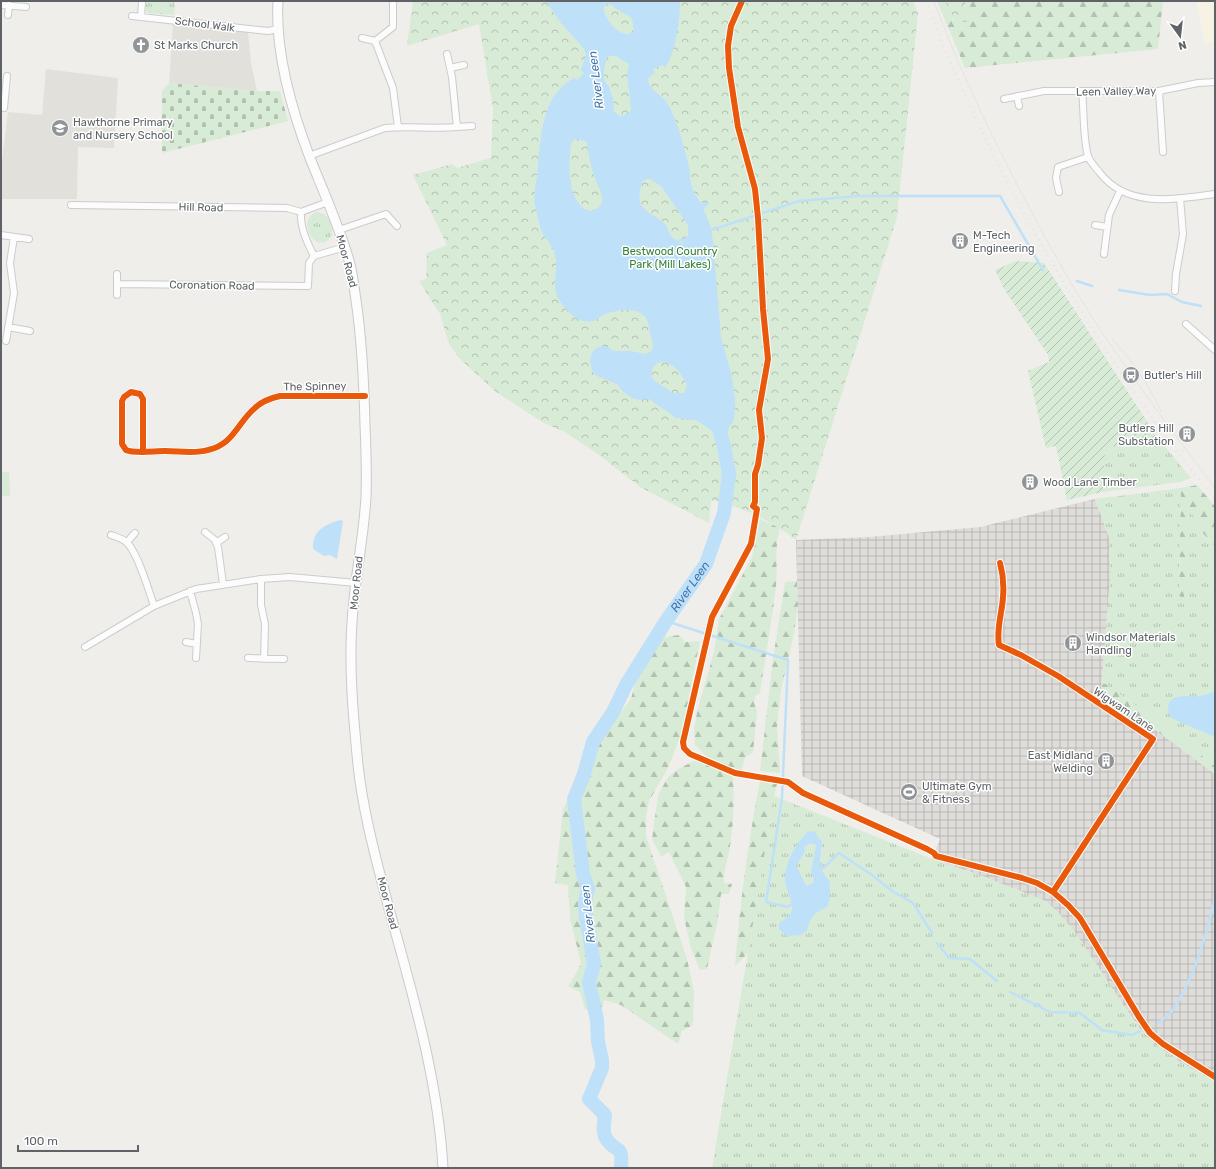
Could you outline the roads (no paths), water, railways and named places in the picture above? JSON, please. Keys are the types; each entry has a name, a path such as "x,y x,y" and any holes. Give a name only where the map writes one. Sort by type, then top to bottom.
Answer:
{"main road":[{"name":"Moor Road","path":"278,1 277,30 285,76 309,156 339,230 351,268 358,318 365,396 366,500 356,583 351,643 358,768 374,850 424,1038 438,1114 443,1168"}],"street":[{"path":"141,17 142,1"},
{"path":"375,41 393,27 393,1"},
{"path":"1,5 26,7"},
{"path":"8,15 9,6"},
{"name":"School Walk","path":"132,16 268,31 277,30"},
{"path":"362,38 375,41"},
{"path":"375,41 393,88 398,127"},
{"path":"447,54 457,127"},
{"path":"450,68 464,65"},
{"path":"4,108 3,92 7,76"},
{"name":"Leen Valley Way","path":"1004,98 1044,91 1159,91 1198,83 1215,82"},
{"path":"1082,91 1088,157 1104,179 1120,191 1145,198 1168,200 1215,194"},
{"path":"1159,91 1163,152"},
{"path":"1017,96 1019,106"},
{"path":"309,156 385,128 472,126"},
{"path":"1059,192 1056,178 1058,167 1088,157"},
{"path":"1104,254 1109,215 1120,191"},
{"path":"1175,290 1176,274 1183,234 1180,198"},
{"path":"314,256 304,233 301,221 302,212 328,202"},
{"name":"Hill Road","path":"72,205 287,208 302,212"},
{"path":"339,230 386,214 397,226"},
{"path":"1095,225 1107,227"},
{"path":"1,235 29,239"},
{"path":"6,341 14,293 10,263 14,237"},
{"path":"308,286 309,263 314,256 345,247"},
{"path":"116,295 117,274"},
{"name":"Coronation Road","path":"117,284 315,286"},
{"path":"1186,324 1214,348"},
{"path":"8,327 30,331"},
{"name":"The Spinney","path":"143,451 144,399 140,394 131,392 127,394 122,402 122,444 126,450 130,452 200,452 215,448 230,439 256,406 270,398 280,396 365,396"},
{"path":"205,532 215,540 218,547 223,584"},
{"path":"127,542 135,533"},
{"path":"111,535 127,542 145,579 154,606"},
{"path":"216,543 225,537"},
{"name":"Wigwam Lane","path":"1000,563 1003,598 997,635 999,645 1021,655 1058,676 1153,740 1053,892"},
{"path":"85,647 154,606 190,591 223,584 290,577 356,583"},
{"path":"261,579 261,605 265,624 264,659"},
{"path":"190,591 198,624 196,658"},
{"path":"186,642 197,644"},
{"path":"248,658 284,659"},
{"path":"936,856 1022,878 1037,883 1053,892 1080,918 1139,1017 1150,1032 1163,1044 1215,1076"}],"water":[{"path":"546,1 680,1 677,36 669,61 665,68 663,65 653,69 655,73 648,78 653,90 667,102 673,113 681,136 690,170 691,183 695,193 700,202 707,202 709,204 704,208 704,210 710,225 713,241 721,337 732,377 735,399 733,422 726,437 718,438 715,433 696,420 676,418 649,399 640,400 632,398 623,392 617,384 594,374 590,359 593,351 600,347 606,346 614,351 631,351 645,354 651,351 653,343 647,320 644,316 634,311 623,310 606,314 592,321 583,321 571,314 558,298 555,286 556,262 554,251 542,232 534,202 541,135 548,108 554,96 563,86 574,78 577,80 584,73 581,70 586,54 584,49 558,19","holes":["610,4 631,17 634,29 632,33 622,33 613,27 603,8","609,56 616,56 629,64 627,74 631,110 622,116 618,115 614,111 613,99 609,87 604,80 604,69","575,139 586,141 593,172 602,195 601,205 592,211 584,208 578,202 573,193 570,171 570,149 572,141","647,179 650,179 661,186 688,225 688,236 682,243 672,237 664,223 646,211 640,203 640,190 643,181","661,362 670,364 677,369 687,385 684,393 673,393 655,381 651,377 653,368 656,364"]},
{"path":"340,520 343,521 337,559 330,555 324,556 313,549 313,543 317,533 329,524"},
{"path":"1215,691 1215,737 1173,719 1169,714 1169,703 1176,697 1200,696"},
{"path":"814,831 822,842 820,860 821,870 830,882 830,899 827,907 819,911 814,916 807,931 800,935 787,936 779,929 779,923 787,918 791,913 792,908 792,903 786,886 785,872 789,859 807,832","holes":["809,844 814,844 816,846 811,872 814,882 807,886 796,866 805,852 804,847"]}],"waterway":[{"path":"708,231 799,201 858,196 1000,196 1043,270"},
{"path":"676,242 688,238"},
{"path":"1077,281 1092,286"},
{"path":"1119,290 1150,295 1167,294 1182,302 1201,306"},
{"name":"River Leen","path":"621,1168 620,1152 607,1140 604,1135 605,1115 589,1099 602,1068 602,1060 598,1042 597,1020 589,982 594,964 586,917 585,902 588,889 583,874 574,799 584,774 593,742 613,712 626,685 666,621 706,564 724,513 729,474 724,446 716,419"},
{"path":"666,621 788,660 782,798 766,902 788,907 794,902"},
{"path":"820,873 821,870 839,853 872,875 892,891 913,903 932,933"},
{"path":"1158,1023 1172,1011 1187,985 1208,927 1215,898"},
{"path":"937,943 949,958 970,959 997,981"},
{"path":"1010,992 1050,1012 1080,1013 1102,1030 1132,1035 1140,1031"}],"tram line":[{"path":"934,1 960,67 990,131 1050,247 1090,314 1120,358 1215,488"},
{"path":"1113,340 1140,373 1161,411"}],"railway":[{"path":"926,1 952,67 982,131 1043,248 1112,360 1168,441 1215,499"}],"place":[{"name":"St Marks Church","path":"141,45"},
{"name":"Hawthorne Primary and Nursery School","path":"60,128"},
{"name":"M-Tech Engineering","path":"960,241"},
{"name":"Butler's Hill","path":"1131,375"},
{"name":"Butlers Hill Substation","path":"1187,434"},
{"name":"Wood Lane Timber","path":"1030,482"},
{"name":"Windsor Materials Handling","path":"1073,643"},
{"name":"East Midland Welding","path":"1106,761"},
{"name":"Ultimate Gym & Fitness","path":"909,792"}],"park label":[{"name":"Bestwood Country Park (Mill Lakes)","path":"670,257"}]}
